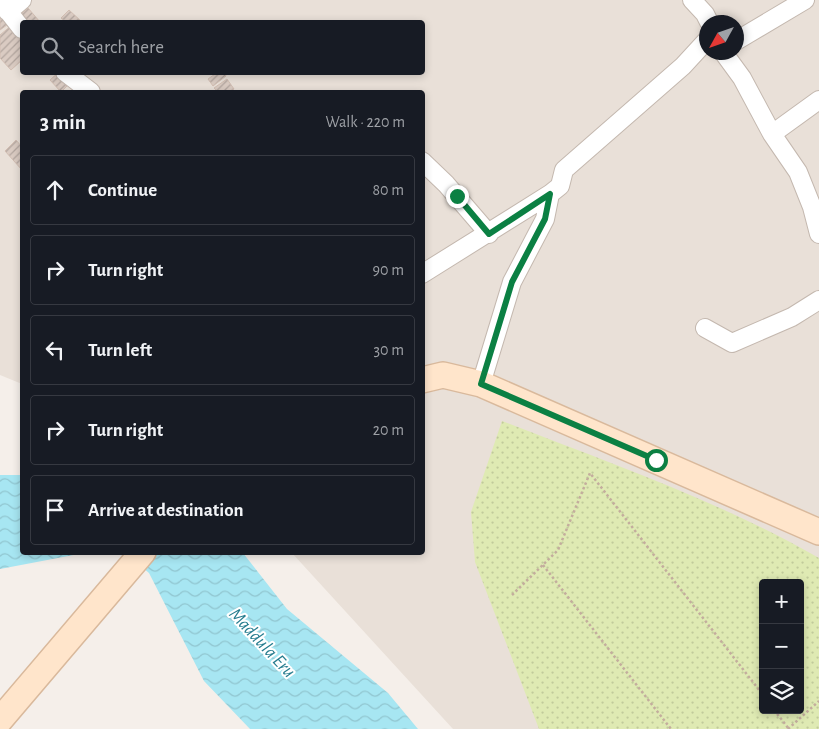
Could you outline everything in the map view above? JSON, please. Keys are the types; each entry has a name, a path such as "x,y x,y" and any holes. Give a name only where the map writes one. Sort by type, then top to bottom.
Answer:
{"main road":[{"path":"425,379 443,375 481,384 819,532"},
{"path":"0,720 136,560"}],"street":[{"path":"20,27 4,7 22,0"},
{"path":"692,0 709,12"},
{"path":"744,36 805,0"},
{"path":"425,272 489,234 560,186 564,170 683,66 699,49"},
{"path":"729,60 742,78 772,134 798,172 812,207 819,234"},
{"path":"70,75 89,90"},
{"path":"772,134 819,100"},
{"path":"425,164 446,184 489,234"},
{"path":"481,384 512,282 545,219 550,194"},
{"path":"705,328 732,343 792,317 819,300"}],"path":[{"path":"512,595 558,550 590,474 759,690"},
{"path":"543,565 671,729"},
{"path":"777,714 789,729 819,700"}],"shaded area":[{"path":"0,0 819,0 819,729 453,729 294,555 425,555 425,90 20,90 20,383 0,375"}],"green space":[{"path":"502,421 664,484 743,519 819,558 819,729 539,729 475,562 471,512"}],"water":[{"path":"0,475 20,475 20,555 74,555 0,569"},
{"name":"Maddula Eru","path":"121,555 245,555 287,609 388,693 418,729 250,729 204,681 149,573 129,556"}],"building":[{"path":"28,8 38,20 20,20 17,17"},
{"path":"0,9 11,22 0,30"},
{"path":"69,10 80,20 64,20 61,18"},
{"path":"12,25 20,34 20,62 11,70 0,58 0,35"},
{"path":"56,75 64,75 73,80 63,90 59,90 50,80"},
{"path":"214,75 226,76 213,86 208,79"},
{"path":"227,79 234,89 216,90 214,88"},
{"path":"16,140 20,145 20,168 5,151"}],"route":[{"path":"457,196 489,234 550,194 545,219 512,282 481,384 656,460"}]}
